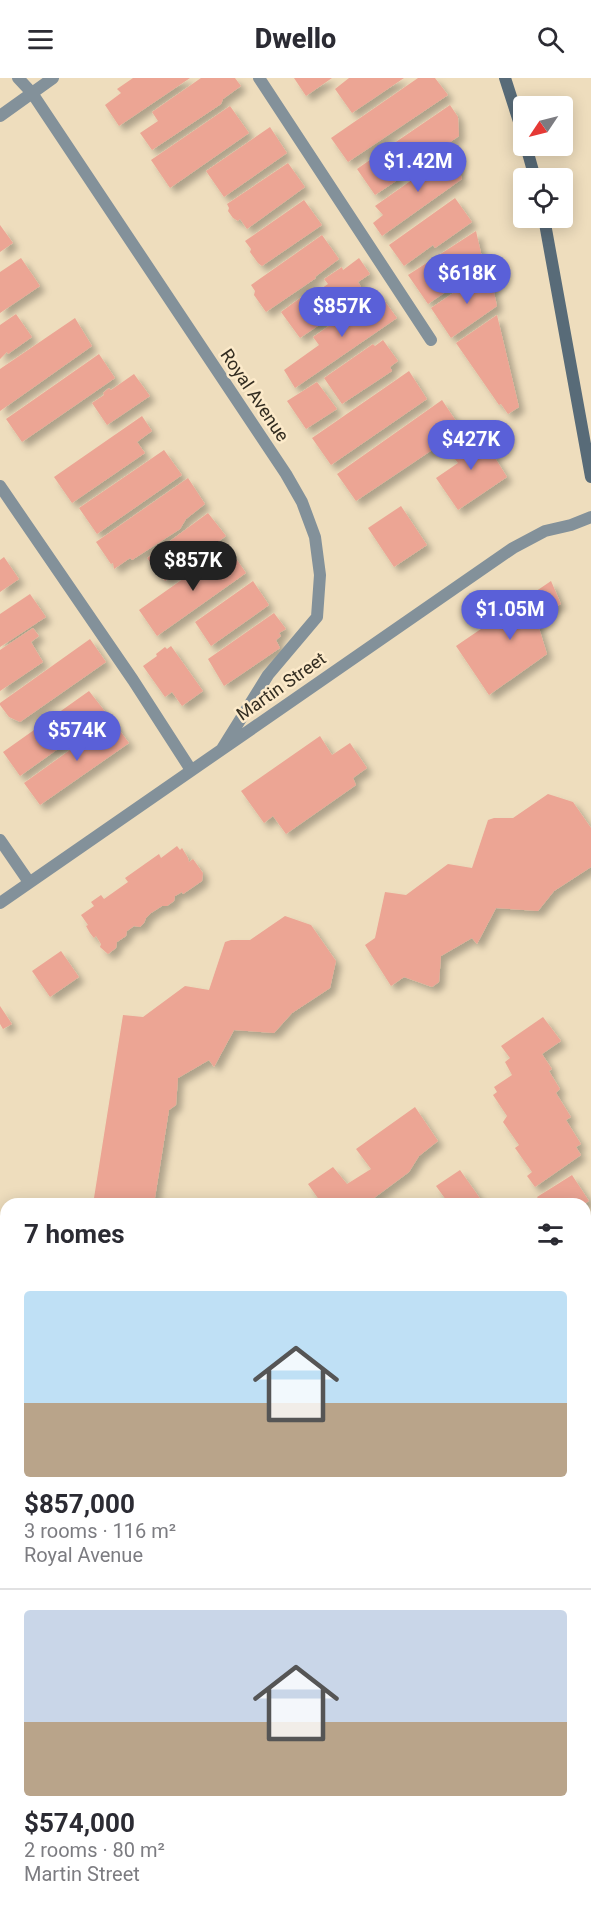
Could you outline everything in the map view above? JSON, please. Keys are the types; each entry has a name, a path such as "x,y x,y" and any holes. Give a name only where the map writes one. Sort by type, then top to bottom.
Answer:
{"street":[{"name":"Royal Avenue","path":"18,78 32,93 286,474 302,502 315,537 321,575 317,617 268,675 222,748"},
{"path":"0,116 53,78"},
{"path":"259,78 431,340"},
{"path":"505,78 513,103"},
{"path":"546,228 591,477"},
{"path":"0,486 133,680 191,770"},
{"name":"Martin Street","path":"0,903 513,548 545,531 571,525 591,517"},
{"path":"0,840 29,882"}],"building":[{"path":"133,78 190,78 119,126 105,105 121,93 117,89"},
{"path":"201,78 235,78 241,86 223,99 221,104 152,150 140,133 158,121 152,112"},
{"path":"294,78 332,78 306,96"},
{"path":"349,78 404,78 352,113 335,89"},
{"path":"418,78 435,78 448,95 348,162 331,138"},
{"path":"450,105 458,117 459,136 409,171 400,160 398,161 396,174 399,179 375,195 357,169 384,150 387,155 391,153 387,148"},
{"path":"230,106 249,133 170,188 151,160"},
{"path":"270,127 287,153 224,197 206,171"},
{"path":"450,153 454,153 462,179 382,236 373,223 383,215 375,206"},
{"path":"288,163 305,187 247,229 240,219 238,221 233,218 228,211 227,204"},
{"path":"455,198 472,222 435,248 433,245 404,266 389,245"},
{"path":"304,200 322,225 262,266 250,252 251,249 245,241"},
{"path":"0,225 13,243 0,252"},
{"path":"476,231 484,266 428,304 408,275"},
{"path":"322,235 339,259 316,278 266,312 254,295 255,291 251,285"},
{"path":"21,258 40,286 0,313 0,272"},
{"path":"359,258 370,274 358,282 364,292 300,338 281,312 311,290 313,294 328,284 324,279 342,267 343,270"},
{"path":"489,269 497,306 451,338 431,308"},
{"path":"378,292 397,318 295,388 284,370 319,345 313,337"},
{"path":"16,314 32,337 8,354 7,352 0,359 0,325"},
{"path":"497,315 519,407 508,414 501,404 499,405 456,343"},
{"path":"75,318 92,346 0,411 0,369"},
{"path":"383,340 398,361 390,367 392,371 342,404 324,378 373,344 375,346"},
{"path":"99,354 115,378 22,442 6,419"},
{"path":"409,371 427,399 331,465 312,438"},
{"path":"134,374 150,396 107,425 92,403 104,395 103,393 109,388 111,390"},
{"path":"317,382 337,409 306,429 287,401"},
{"path":"442,400 462,430 356,501 337,474"},
{"path":"142,416 152,431 137,442 145,453 72,503 54,477"},
{"path":"477,429 507,477 458,510 436,478 458,463 448,450"},
{"path":"164,450 182,475 97,534 79,508"},
{"path":"188,478 205,504 186,519 180,529 114,569 113,563 111,564 96,542"},
{"path":"401,506 427,545 394,567 368,528"},
{"path":"208,513 226,536 165,581 147,558"},
{"path":"228,547 246,573 157,636 139,610"},
{"path":"4,557 19,579 0,592 0,560"},
{"path":"253,581 269,605 211,646 195,622"},
{"path":"551,581 561,604 536,618 547,654 489,695 456,646"},
{"path":"30,594 46,617 0,647 0,614"},
{"path":"274,613 286,629 279,633 281,636 276,640 280,648 224,686 208,659"},
{"path":"33,628 39,636 31,642 43,662 0,691 0,650"},
{"path":"90,639 106,662 20,722 9,717 0,703"},
{"path":"171,646 203,691 182,706 172,692 165,697 143,666 165,647 167,649"},
{"path":"89,691 107,714 20,776 3,752"},
{"path":"112,720 129,743 40,805 24,783"},
{"path":"320,736 332,755 350,743 367,768 353,778 356,785 286,834 273,816 264,823 241,791"},
{"path":"548,794 573,802 591,828 591,867 554,891 538,911 496,908 477,944 472,938 441,956 439,982 432,987 404,977 391,986 365,945 375,938 385,892 406,895 448,864 472,868 488,820 513,818"},
{"path":"177,846 180,850 182,848 189,862 193,859 203,873 202,881 183,894 182,892 175,896 174,901 167,906 162,906 151,913 140,927 134,926 127,931 126,936 117,942 116,948 108,954 100,947 101,944 96,936 94,938 90,933 81,915 94,906 91,902 101,895 104,899 128,882 125,878 159,854 161,858"},
{"path":"285,916 311,925 336,961 330,988 292,1013 274,1033 234,1030 214,1067 209,1060 178,1078 176,1105 169,1110 155,1198 94,1198 123,1015 143,1017 185,986 209,990 225,942 250,940"},
{"path":"61,951 79,977 50,997 32,971"},
{"path":"0,1006 12,1024 3,1029 0,1024"},
{"path":"543,1017 561,1041 542,1054 552,1069 549,1071 560,1089 556,1093 571,1117 566,1120 581,1144 576,1147 581,1155 535,1187 527,1176 532,1172 515,1148 519,1145 503,1122 507,1116 493,1095 497,1092 494,1087 512,1075 505,1062 510,1058 501,1046"},
{"path":"415,1107 438,1141 419,1156 409,1172 374,1198 318,1198 308,1184 333,1167 347,1184 371,1169 356,1149"},
{"path":"460,1170 480,1198 445,1198 436,1186"},
{"path":"572,1175 587,1198 538,1198"}]}
